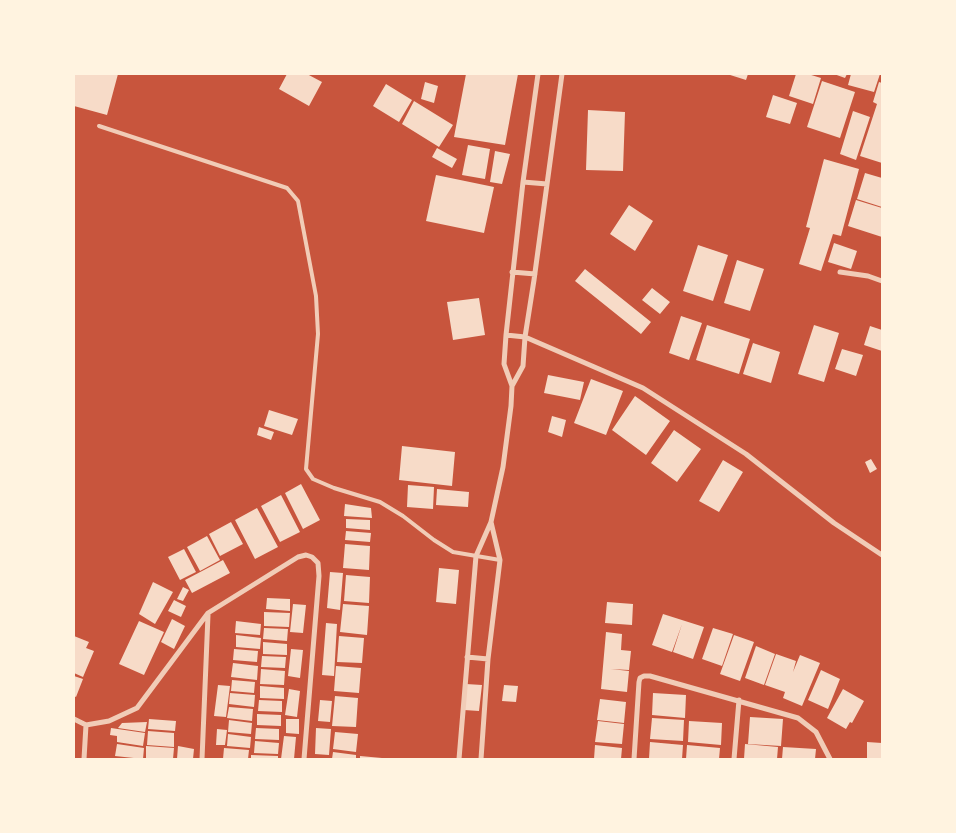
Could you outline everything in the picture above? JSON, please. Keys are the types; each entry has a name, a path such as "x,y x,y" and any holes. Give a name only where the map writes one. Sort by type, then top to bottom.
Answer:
{"street":[{"path":"458,759 476,556 491,522 511,406 512,386 504,364 506,335 523,182 538,74"},
{"path":"512,386 523,366 525,337 562,74"},
{"path":"523,182 547,184"},
{"path":"512,272 535,274"},
{"path":"840,272 868,276 882,281"},
{"path":"506,335 525,337 643,388 746,454 834,523 882,555"},
{"path":"481,759 488,658 500,560 491,522"},
{"path":"74,719 86,725 109,721 138,708 208,613 298,557 312,557 318,563 318,576 304,759"},
{"path":"202,759 208,613"},
{"path":"467,657 488,658"},
{"path":"634,759 639,682 640,678 644,676 739,700 798,718 816,732 830,759"},
{"path":"734,759 739,700"},
{"path":"84,759 86,725"}],"lane":[{"path":"99,126 287,188 298,201 316,296 318,334 306,469 313,479 334,488 380,502 453,552 500,560"}],"building":[{"path":"74,74 118,74 107,115 74,106"},
{"path":"287,74 307,74 322,82 309,106 279,89"},
{"path":"466,74 518,74 505,145 454,137"},
{"path":"727,74 748,74 746,80"},
{"path":"796,74 808,74 821,78 813,104 789,96"},
{"path":"834,74 847,74 845,78"},
{"path":"851,74 880,74 874,92 848,85"},
{"path":"822,81 855,92 840,138 807,127"},
{"path":"425,82 438,86 434,103 421,99"},
{"path":"879,82 882,83 882,163 860,156 877,104 873,102"},
{"path":"386,84 412,100 399,122 373,106"},
{"path":"773,95 797,103 790,124 766,117"},
{"path":"414,101 453,125 439,147 402,124"},
{"path":"588,110 625,112 623,171 586,170"},
{"path":"853,111 870,117 856,160 840,154"},
{"path":"468,145 490,149 485,179 462,175"},
{"path":"437,148 457,159 452,168 432,157"},
{"path":"495,151 510,154 502,184 490,182"},
{"path":"824,159 859,169 841,236 833,234 821,271 799,264 810,228 806,227"},
{"path":"865,173 882,178 882,207 857,199"},
{"path":"436,175 494,187 484,233 426,221"},
{"path":"856,200 882,208 882,237 848,226"},
{"path":"629,205 653,221 635,251 610,234"},
{"path":"834,243 857,251 851,269 828,262"},
{"path":"698,245 728,255 713,301 683,291"},
{"path":"737,260 764,269 750,311 724,303"},
{"path":"585,269 651,322 641,334 575,281"},
{"path":"652,288 670,302 660,314 642,300"},
{"path":"479,298 485,335 453,340 447,302"},
{"path":"681,316 702,323 689,360 669,353"},
{"path":"707,325 750,339 739,374 696,360"},
{"path":"814,325 839,333 824,382 798,374"},
{"path":"870,326 882,330 882,351 864,345"},
{"path":"753,343 780,352 771,383 743,374"},
{"path":"842,349 863,355 856,376 835,369"},
{"path":"548,375 584,382 580,400 544,393"},
{"path":"591,379 623,391 606,435 574,423"},
{"path":"635,396 670,421 646,455 612,430"},
{"path":"269,410 298,419 292,435 264,426"},
{"path":"552,416 566,420 562,437 548,432"},
{"path":"259,427 274,432 271,440 257,435"},
{"path":"674,430 701,449 677,482 651,463"},
{"path":"402,446 455,452 452,486 399,480"},
{"path":"871,459 877,469 870,473 865,462"},
{"path":"723,460 743,472 719,512 699,501"},
{"path":"301,484 320,520 303,529 285,493"},
{"path":"408,485 434,487 433,509 407,507"},
{"path":"437,489 469,492 468,507 436,505"},
{"path":"281,495 300,532 280,542 261,506"},
{"path":"345,504 371,508 372,518 344,516"},
{"path":"257,508 278,547 255,559 235,520"},
{"path":"346,519 370,520 370,530 346,528"},
{"path":"231,522 243,544 220,556 209,534"},
{"path":"346,531 371,533 370,542 345,540"},
{"path":"207,536 220,560 200,571 187,547"},
{"path":"345,544 370,546 369,570 343,568"},
{"path":"184,549 196,572 180,580 168,557"},
{"path":"223,560 230,573 192,593 185,580"},
{"path":"439,568 459,570 456,604 436,602"},
{"path":"330,572 343,573 340,610 327,608"},
{"path":"346,575 370,577 369,603 344,601"},
{"path":"153,582 173,592 155,624 139,614"},
{"path":"183,587 189,590 183,601 177,599"},
{"path":"267,598 290,599 290,611 266,609"},
{"path":"174,600 186,606 181,617 168,611"},
{"path":"607,602 633,604 632,625 605,623"},
{"path":"293,604 306,605 303,633 290,632"},
{"path":"343,604 369,606 367,635 340,632"},
{"path":"264,612 290,613 289,627 264,626"},
{"path":"663,614 704,627 693,659 673,652 682,624 672,652 652,645"},
{"path":"172,619 185,626 174,649 161,642"},
{"path":"139,621 164,632 144,675 119,664"},
{"path":"236,621 261,624 260,635 235,633"},
{"path":"326,623 337,624 334,676 322,675"},
{"path":"264,628 288,629 287,641 263,639"},
{"path":"713,628 733,634 722,666 702,659"},
{"path":"606,632 622,634 621,650 631,651 629,670 611,669 629,671 627,692 601,689"},
{"path":"236,635 261,638 260,649 236,647"},
{"path":"734,635 754,642 740,681 720,674"},
{"path":"74,636 89,642 86,648 94,651 83,677 74,673"},
{"path":"339,636 364,638 362,663 337,662"},
{"path":"263,642 287,644 287,655 263,654"},
{"path":"756,646 775,654 764,685 745,678"},
{"path":"234,649 258,651 257,662 233,660"},
{"path":"291,649 303,650 300,678 288,676"},
{"path":"776,654 796,661 793,672 800,655 820,663 802,706 783,698 785,692 765,685"},
{"path":"262,656 286,657 285,668 261,667"},
{"path":"233,663 258,666 257,680 231,677"},
{"path":"336,666 361,668 359,693 334,691"},
{"path":"261,669 285,671 284,685 260,684"},
{"path":"821,670 840,679 828,709 808,700"},
{"path":"74,676 83,679 76,697 74,696"},
{"path":"232,680 255,682 254,693 231,691"},
{"path":"466,684 482,685 479,711 464,710"},
{"path":"218,685 230,686 226,717 214,716"},
{"path":"504,685 518,686 516,702 502,701"},
{"path":"260,686 284,688 284,699 260,698"},
{"path":"289,689 300,691 297,717 285,715"},
{"path":"843,689 864,701 852,723 850,722 846,729 827,718"},
{"path":"230,693 255,695 254,707 229,704"},
{"path":"653,693 686,695 685,718 652,715"},
{"path":"335,696 358,698 356,727 332,726"},
{"path":"600,699 626,702 624,723 597,720"},
{"path":"259,700 282,701 282,712 258,711"},
{"path":"320,700 332,701 330,722 318,721"},
{"path":"229,707 253,709 252,721 227,718"},
{"path":"257,714 281,715 281,726 257,725"},
{"path":"750,717 783,719 781,746 748,744"},
{"path":"652,718 684,720 683,741 650,739"},
{"path":"149,719 176,721 175,731 148,729"},
{"path":"286,719 299,719 299,734 286,733"},
{"path":"229,720 252,723 251,734 228,732"},
{"path":"598,721 624,724 622,744 595,742"},
{"path":"689,721 722,723 721,745 688,742"},
{"path":"147,722 145,732 118,728 122,723"},
{"path":"111,728 145,733 143,746 117,742 117,736 110,735"},
{"path":"256,728 279,729 279,740 255,739"},
{"path":"316,728 331,729 329,755 315,754"},
{"path":"217,729 227,730 225,745 216,745"},
{"path":"148,731 174,733 174,747 147,745"},
{"path":"335,732 358,734 356,752 333,749"},
{"path":"228,734 251,737 250,748 227,746"},
{"path":"284,736 296,737 294,759 281,759"},
{"path":"255,741 279,743 278,754 254,753"},
{"path":"650,742 683,745 682,759 649,759"},
{"path":"867,742 882,743 882,759 867,759"},
{"path":"117,744 144,748 143,759 115,756"},
{"path":"745,744 778,747 777,759 744,759"},
{"path":"595,745 622,748 621,759 594,759"},
{"path":"687,745 720,748 719,759 686,759"},
{"path":"146,746 174,748 173,759 146,759"},
{"path":"178,746 194,749 193,759 177,759"},
{"path":"783,747 816,749 815,759 782,759"},
{"path":"224,748 249,750 248,759 223,759"},
{"path":"333,752 356,755 356,759 332,759"},
{"path":"251,755 278,756 278,759 251,759"},
{"path":"360,756 382,758 382,759 360,759"}]}
